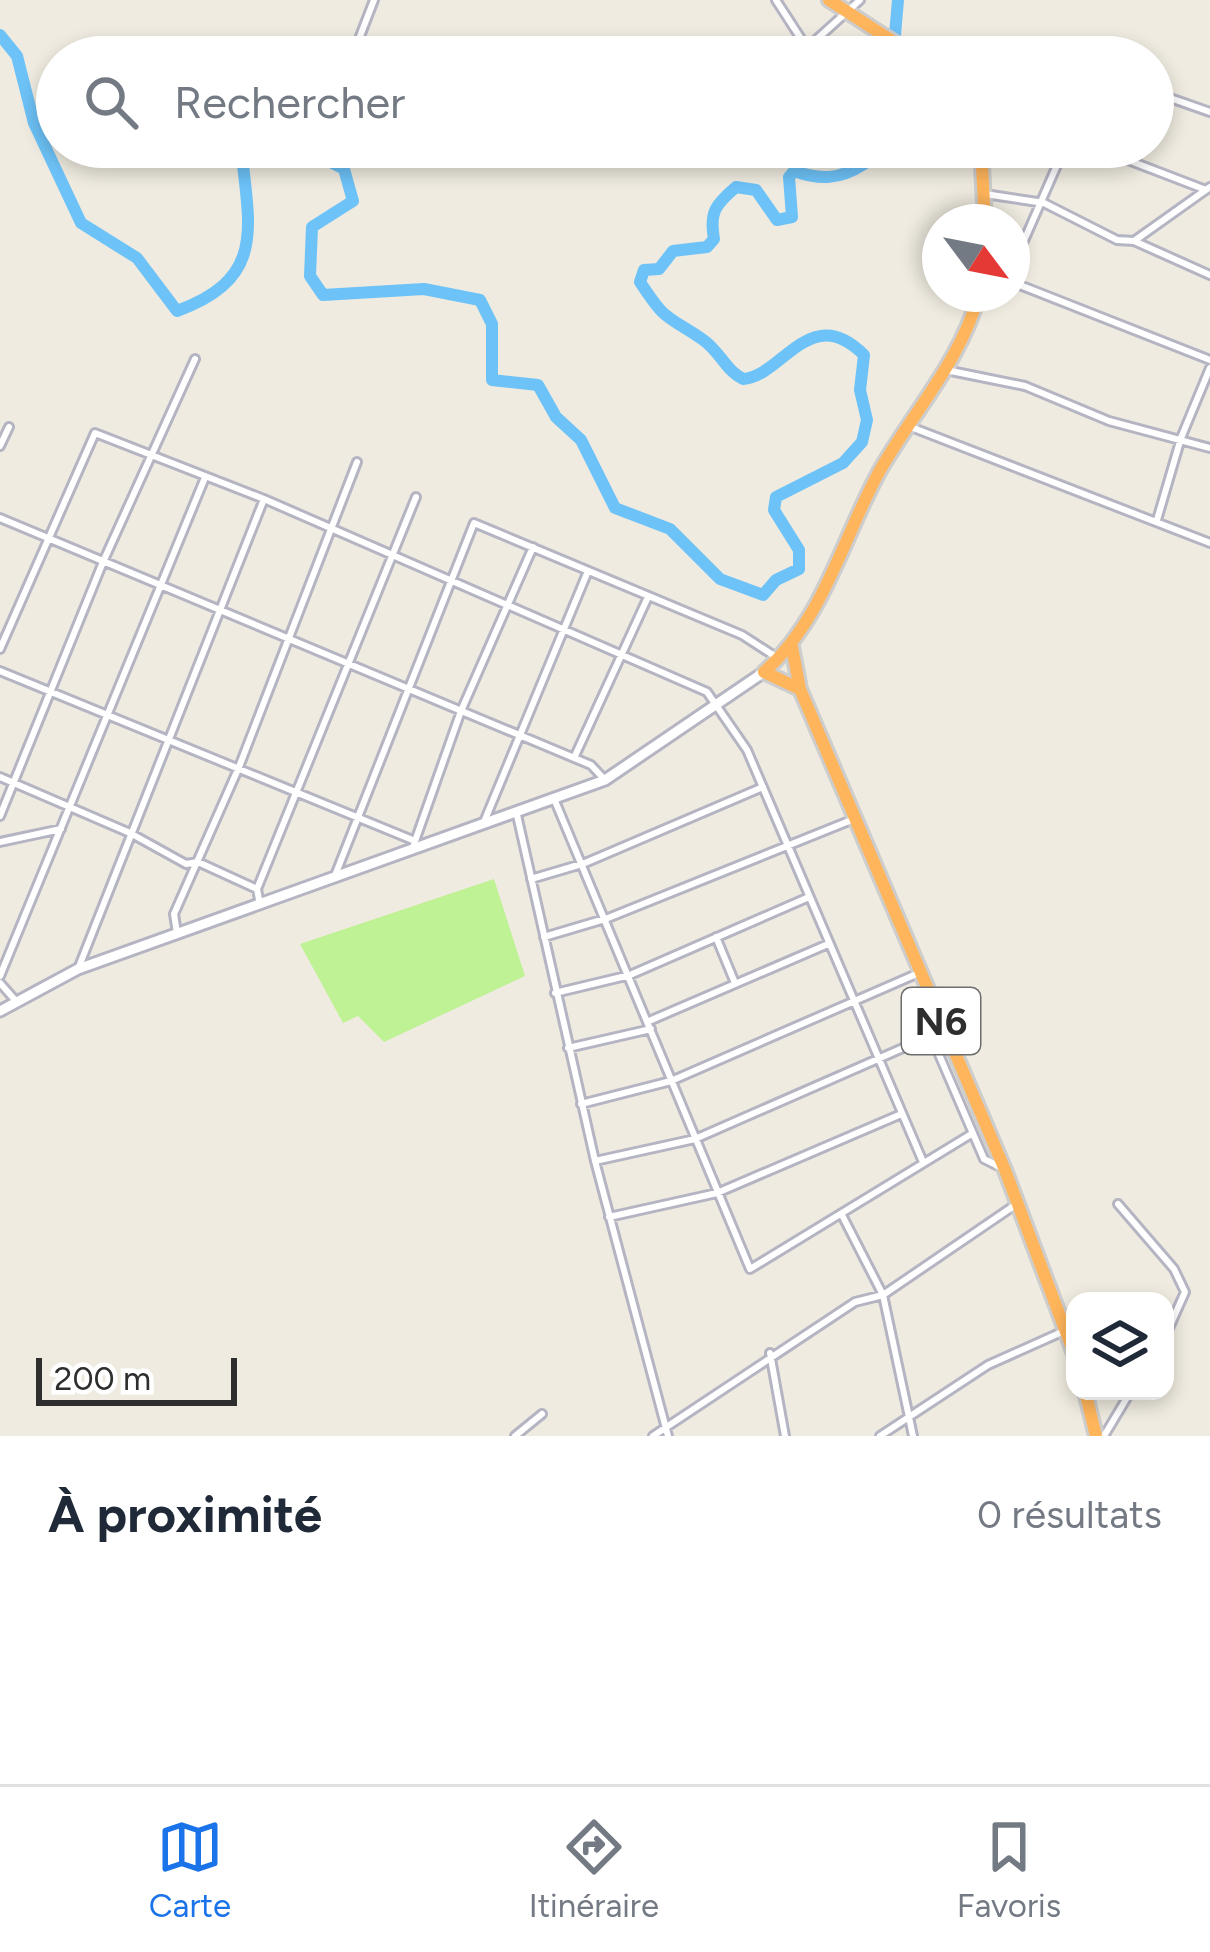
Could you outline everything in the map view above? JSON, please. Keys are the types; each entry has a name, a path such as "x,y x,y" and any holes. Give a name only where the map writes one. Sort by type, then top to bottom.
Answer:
{"highway":[{"path":"829,0 884,36"},
{"path":"983,168 985,204"},
{"path":"800,689 764,672 792,647 812,614 859,511 946,370 974,312"},
{"name":"N6","path":"792,647 800,689 1005,1170 1066,1326"},
{"path":"1088,1400 1101,1434"}],"main road":[{"path":"0,1011 78,969 605,780 764,672"}],"street":[{"path":"360,36 374,0"},
{"path":"776,0 799,36"},
{"path":"821,36 860,0"},
{"path":"1174,99 1210,112"},
{"path":"1030,231 1056,168"},
{"path":"1151,168 1208,189"},
{"path":"1135,241 1208,189"},
{"path":"985,194 1044,203 1117,240 1135,241 1210,275"},
{"path":"1030,289 1210,364 1181,437 1157,520"},
{"path":"0,816 149,454 195,359"},
{"path":"946,370 1025,386 1109,421 1210,448"},
{"path":"908,425 991,462 1210,543"},
{"path":"0,446 9,427"},
{"path":"0,649 45,537 95,433 263,499 389,558 707,692 747,750 923,1162"},
{"path":"177,936 174,914 239,767 357,462"},
{"path":"15,1000 0,980 205,479"},
{"path":"260,905 257,889 416,497"},
{"path":"78,969 263,499"},
{"path":"0,518 591,765 605,780"},
{"path":"334,878 354,817 474,523 742,635 778,659"},
{"path":"0,671 239,767 414,846 461,711 533,547"},
{"path":"482,827 588,571"},
{"path":"574,758 648,596"},
{"path":"0,777 130,832 186,864 198,862 257,889"},
{"path":"530,879 585,863 763,787"},
{"path":"556,801 750,1269 973,1133"},
{"path":"517,815 581,1104 668,1436"},
{"path":"543,937 608,918 787,842 854,819"},
{"path":"0,842 64,829"},
{"path":"555,993 630,975 808,897"},
{"path":"716,937 736,984"},
{"path":"568,1048 649,1025 828,944"},
{"path":"581,1104 671,1081 921,972"},
{"path":"595,1161 695,1138 945,1029"},
{"path":"931,1035 984,1159 1005,1170"},
{"path":"609,1217 717,1193 900,1114"},
{"path":"653,1436 855,1303 883,1295 1018,1203"},
{"path":"1118,1204 1174,1269 1185,1292 1174,1317"},
{"path":"842,1216 883,1295 913,1436"},
{"path":"880,1436 988,1365 1066,1329"},
{"path":"771,1356 785,1436"},
{"path":"1101,1434 1125,1400"},
{"path":"515,1436 542,1414"}],"green space":[{"path":"494,879 525,976 384,1042 358,1016 343,1023 300,944"}],"waterway":[{"path":"895,35 898,0"},
{"path":"0,35 17,56 36,127"},
{"path":"55,168 81,223 137,258 177,311 206,298 239,266 248,225 243,168"},
{"path":"342,168 353,201 312,227 310,276 323,295 424,289 480,300 492,324 492,380 538,385 556,417 581,440 615,508 670,529 720,579 763,595 776,580 799,569 799,550 774,510 776,497 843,463 862,442 867,420 860,390 864,355 845,340 813,338 757,375 743,379 708,344 662,311 640,282 644,270 659,269 673,251 707,247 714,239 716,209 736,187 756,190 777,220 792,217 789,177 794,171 821,177 856,168"}]}
